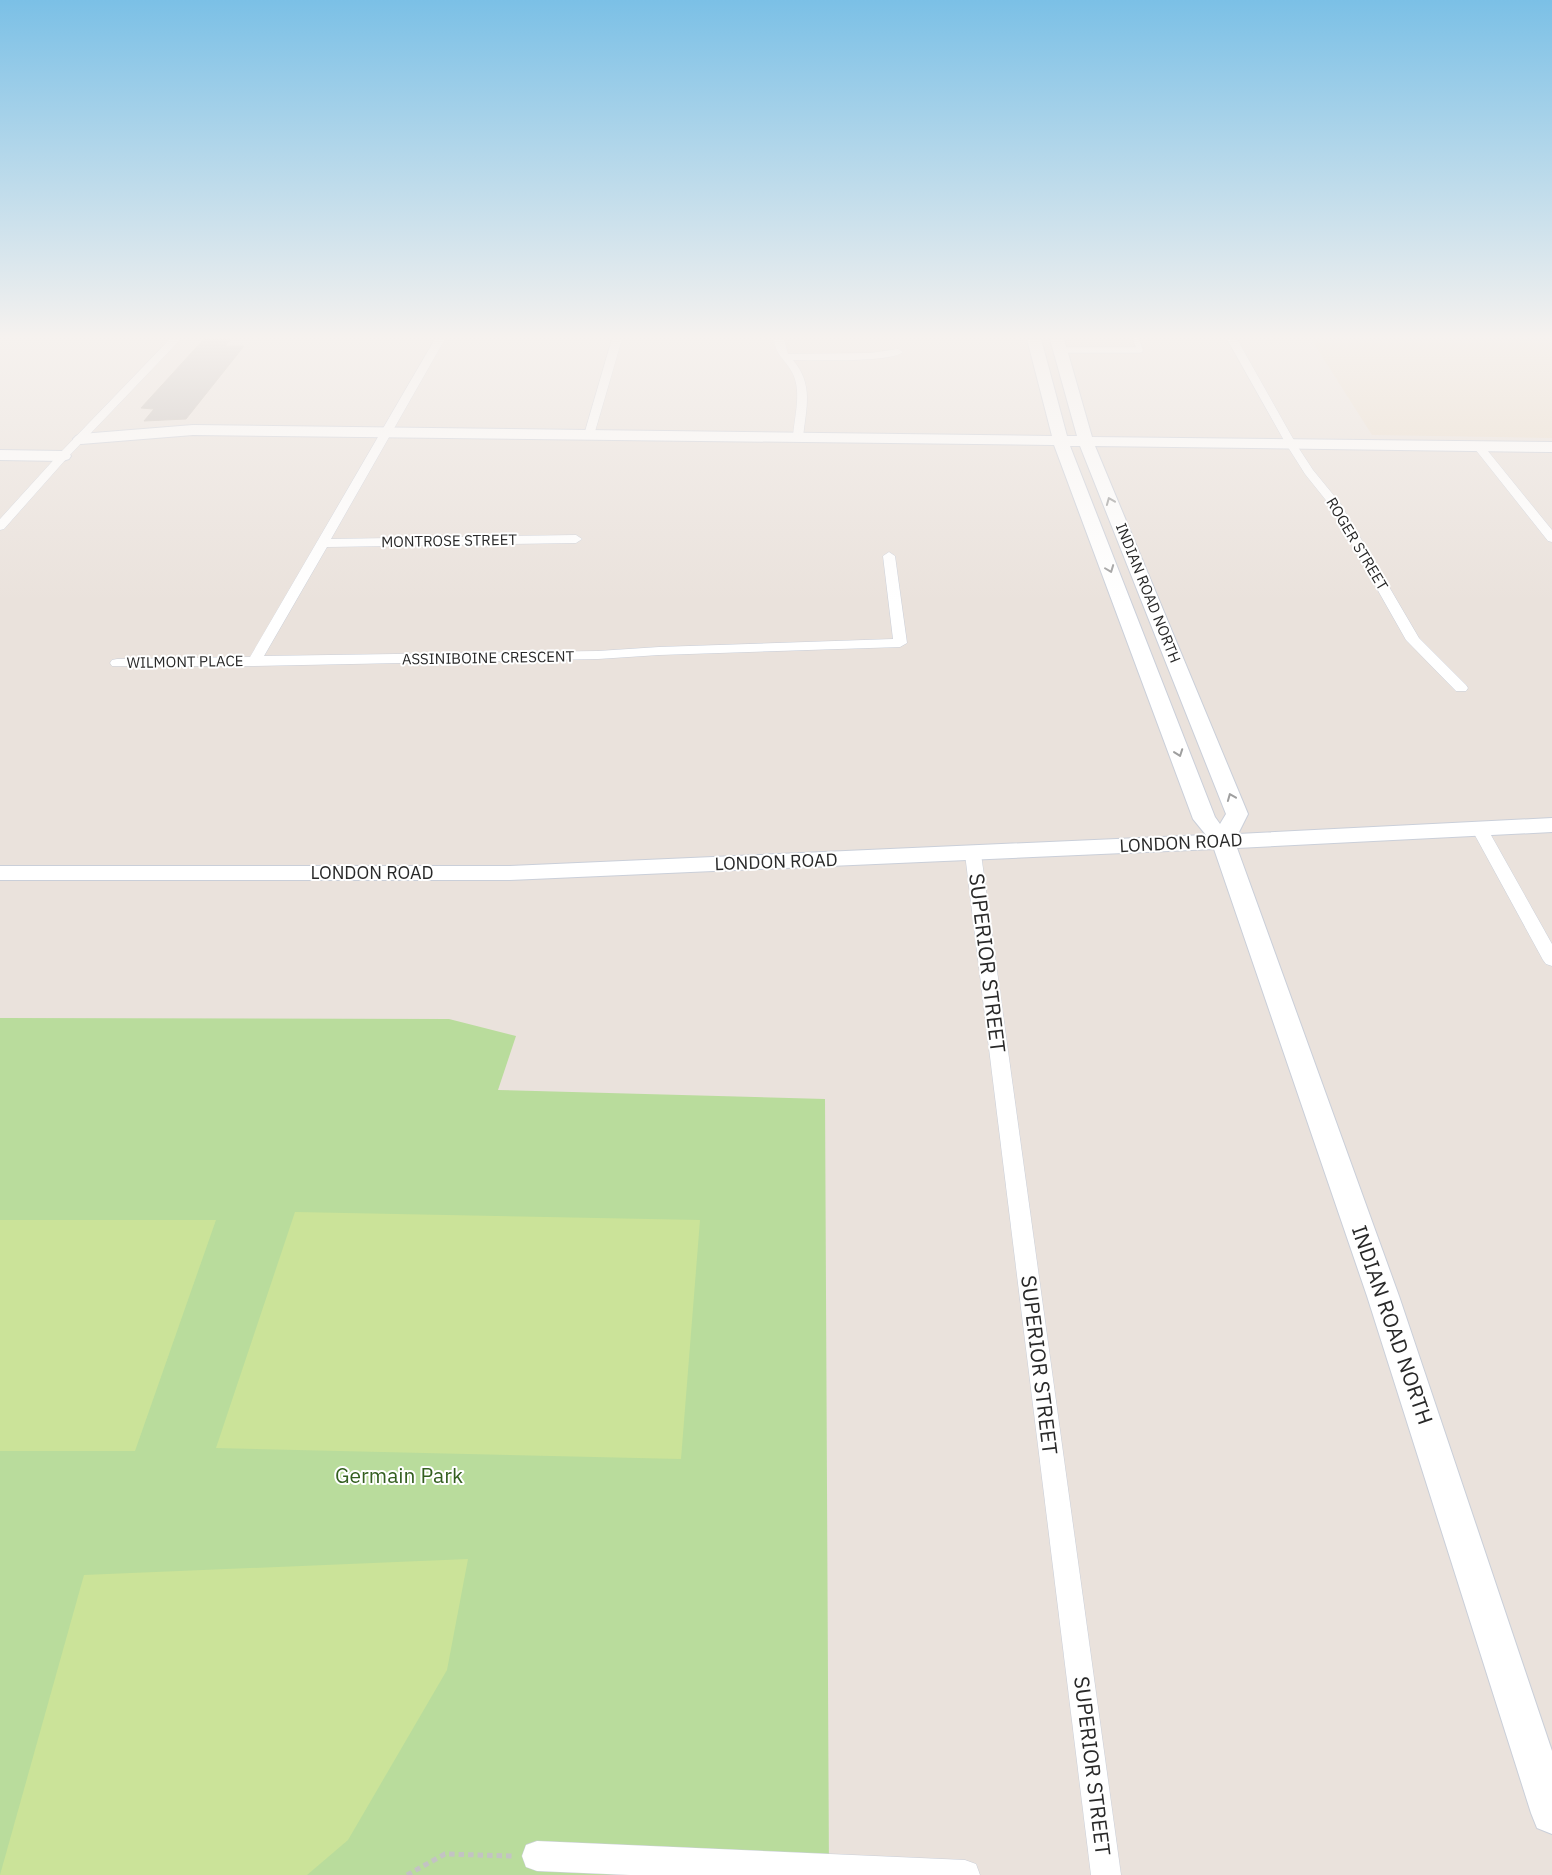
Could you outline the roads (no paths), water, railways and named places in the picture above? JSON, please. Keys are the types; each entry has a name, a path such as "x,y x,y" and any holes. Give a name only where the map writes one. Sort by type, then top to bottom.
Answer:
{"main road":[{"name":"INDIAN ROAD NORTH","path":"1057,426 1061,442 1204,819 1223,841 1383,1296 1552,1813"},
{"name":"INDIAN ROAD NORTH","path":"1082,426 1086,442 1238,814 1223,841"},
{"path":"80,439 192,430 1552,447"},
{"path":"0,455 63,456"},
{"name":"LONDON ROAD","path":"0,873 510,872 973,854 1552,825"}],"street":[{"path":"0,526 92,426"},
{"path":"254,662 392,426"},
{"path":"589,435 591,426"},
{"path":"798,438 799,426"},
{"name":"ROGER STREET","path":"1281,426 1309,472 1334,503 1413,640 1460,688"},
{"path":"1479,446 1552,538"},
{"name":"MONTROSE STREET","path":"322,543 576,539"},
{"name":"ASSINIBOINE CRESCENT","path":"254,662 598,655 659,651 900,643 890,556"},
{"name":"WILMONT PLACE","path":"117,663 254,662"},
{"path":"1479,828 1552,960"},
{"name":"SUPERIOR STREET","path":"973,854 1106,1875"},
{"path":"537,1856 965,1875"}],"park label":[{"name":"Germain Park","path":"399,1476"}]}
